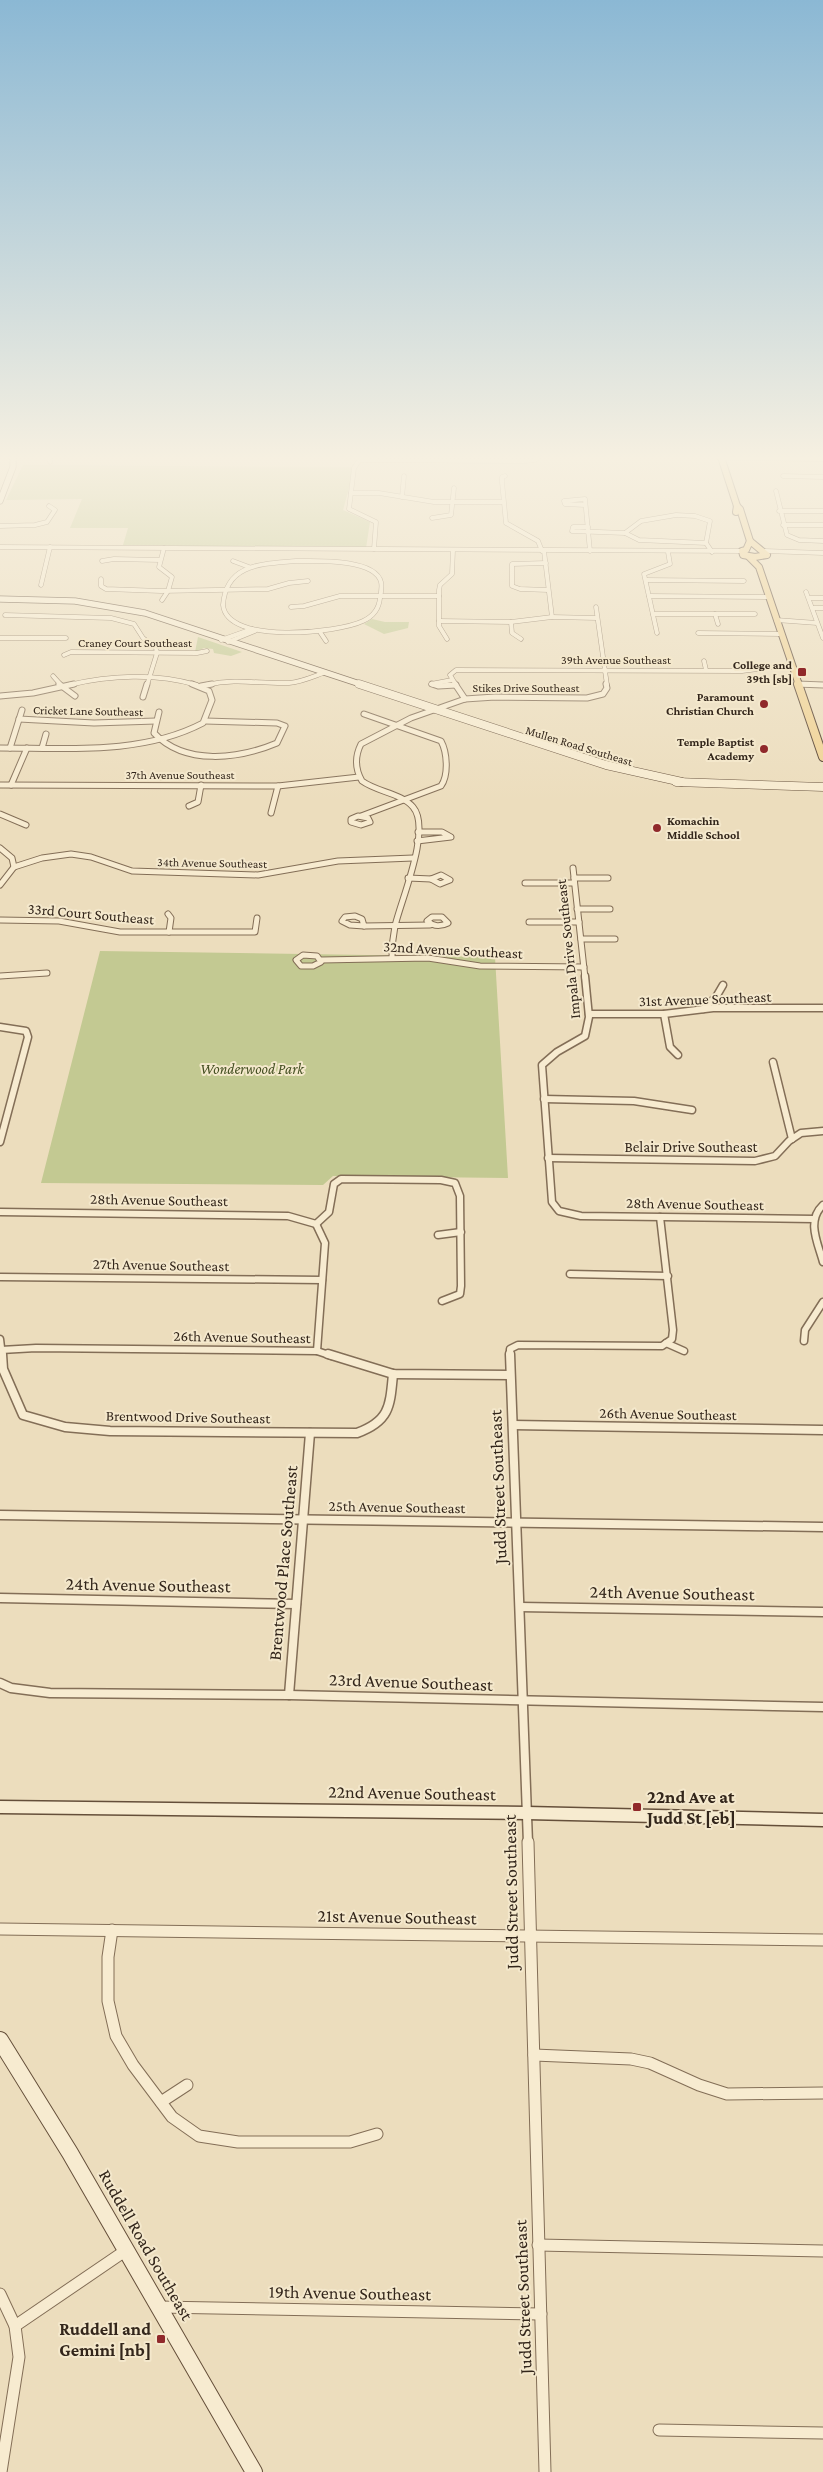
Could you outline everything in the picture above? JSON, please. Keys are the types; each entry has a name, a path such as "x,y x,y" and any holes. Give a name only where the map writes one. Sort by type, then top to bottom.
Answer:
{"main road":[{"path":"761,572 823,757"}],"street":[{"path":"41,585 44,572"},
{"path":"162,600 168,590 172,576 166,572"},
{"path":"239,572 233,576 227,589 223,606 227,615 243,626 283,633 320,632 348,627 370,618 377,611 380,596 380,578 373,572"},
{"path":"447,639 442,633 439,621 439,596 440,585 452,572"},
{"path":"512,572 512,586 520,589 548,590"},
{"path":"547,572 552,617"},
{"path":"646,572 657,633"},
{"path":"101,580 101,586 106,589 168,590 268,589 289,583 308,581"},
{"path":"646,580 744,581"},
{"path":"806,592 823,638"},
{"path":"291,608 309,607 334,596 439,596"},
{"path":"649,596 768,597"},
{"path":"809,598 823,598"},
{"name":"Mullen Road Southeast","path":"0,599 27,599 122,610 227,640 602,767 655,780 744,786 823,787"},
{"name":"Stikes Drive Southeast","path":"359,777 357,771 357,752 360,745 373,736 432,708 465,699 593,698 606,692 596,607"},
{"path":"813,608 823,608"},
{"path":"653,614 755,614"},
{"path":"715,614 718,624"},
{"path":"6,615 111,618 134,624 142,638 156,648 157,653 143,697"},
{"path":"439,621 511,622 552,617 597,618"},
{"path":"776,620 817,623"},
{"path":"511,622 512,633 521,639"},
{"path":"698,633 779,631 799,623"},
{"path":"227,640 246,629 255,629"},
{"path":"227,640 254,632 255,629"},
{"path":"320,632 326,641"},
{"path":"0,638 66,638"},
{"name":"Craney Court Southeast","path":"64,655 71,652 157,653 207,651"},
{"path":"704,661 706,670"},
{"name":"39th Avenue Southeast","path":"456,685 431,684 452,680 450,672 464,668 751,671 791,665"},
{"path":"201,686 228,680 289,683 320,672"},
{"path":"53,676 55,681 72,691 75,696"},
{"path":"0,696 35,695 101,679 148,678 180,680 201,686 211,695 205,721"},
{"path":"452,680 465,699"},
{"path":"797,684 823,685"},
{"path":"10,748 22,710"},
{"path":"0,748 111,746 158,739 188,732 205,721 277,723 285,726 277,743 246,754 206,755 170,748 158,739 154,733 159,712"},
{"path":"361,816 444,784 445,746 442,741 364,714"},
{"name":"Cricket Lane Southeast","path":"19,719 94,723 156,721"},
{"path":"42,748 46,734"},
{"path":"11,785 26,748"},
{"path":"359,777 373,787 403,800 418,814 417,841 395,925 392,958"},
{"name":"37th Avenue Southeast","path":"0,785 278,786 359,777"},
{"path":"189,806 198,802 201,785"},
{"path":"271,813 274,808 278,786"},
{"path":"0,814 26,825"},
{"path":"417,841 451,837 442,832 418,832"},
{"path":"0,848 12,858 14,867 0,885"},
{"name":"34th Avenue Southeast","path":"14,867 46,856 63,854 89,856 121,869 132,871 258,875 338,861 413,858"},
{"name":"Impala Drive Southeast","path":"559,1211 552,1202 542,1066 557,1052 585,1036 589,1014 573,868"},
{"path":"408,878 431,879"},
{"path":"525,883 608,878"},
{"path":"577,909 610,909"},
{"path":"168,914 171,918 168,932"},
{"name":"33rd Court Southeast","path":"0,920 60,921 114,931 255,932 257,918"},
{"path":"529,922 579,922"},
{"path":"364,926 430,925"},
{"path":"581,939 615,939"},
{"name":"32nd Avenue Southeast","path":"321,960 442,959 489,967 584,967"},
{"path":"0,976 47,973"},
{"path":"703,1009 716,997 723,985"},
{"name":"31st Avenue Southeast","path":"589,1014 664,1014 703,1009 823,1008"},
{"path":"664,1014 670,1047 678,1055"},
{"path":"0,1027 26,1031 28,1037 0,1142"},
{"path":"773,1062 792,1139"},
{"path":"544,1099 634,1100 692,1110"},
{"name":"Belair Drive Southeast","path":"548,1158 755,1161 775,1156 801,1133 823,1131"},
{"path":"317,1352 325,1242 316,1224 329,1214 333,1202 334,1184 347,1178 441,1180 455,1183 460,1196 460,1294 442,1300"},
{"path":"823,1205 818,1208 813,1225 823,1262"},
{"name":"28th Avenue Southeast","path":"559,1211 581,1216 814,1219"},
{"name":"28th Avenue Southeast","path":"0,1212 288,1216 316,1224"},
{"path":"660,1217 673,1330 672,1339 666,1343"},
{"path":"438,1235 461,1232"},
{"path":"570,1274 668,1276"},
{"name":"27th Avenue Southeast","path":"0,1277 322,1280"},
{"path":"804,1341 805,1330 823,1302"},
{"name":"Brentwood Drive Southeast","path":"0,1339 3,1369 23,1415 44,1424 64,1428 357,1433 372,1428 383,1421 389,1412 393,1374"},
{"path":"666,1343 684,1351"},
{"name":"Judd Street Southeast","path":"544,2472 527,1813 522,1702 518,1522 509,1375 510,1350 518,1345 662,1346 666,1343"},
{"name":"26th Avenue Southeast","path":"2,1350 36,1348 317,1352 393,1374 509,1375"},
{"name":"26th Avenue Southeast","path":"513,1425 823,1430"},
{"name":"Brentwood Place Southeast","path":"289,1695 310,1433"},
{"name":"25th Avenue Southeast","path":"0,1515 823,1527"},
{"name":"24th Avenue Southeast","path":"0,1598 296,1604"},
{"name":"24th Avenue Southeast","path":"520,1606 823,1612"},
{"name":"23rd Avenue Southeast","path":"0,1683 11,1688 50,1693 289,1695 522,1702 823,1707"},
{"name":"22nd Avenue Southeast","path":"0,1807 527,1813 823,1820"},
{"name":"21st Avenue Southeast","path":"0,1929 823,1940"},
{"path":"112,1930 108,1957 108,2001 116,2036 132,2065 172,2117 199,2136 238,2142 350,2142 377,2134"},
{"name":"Ruddell Road Southeast","path":"0,2040 70,2152 124,2251 254,2472"},
{"path":"534,2055 613,2056 641,2061 650,2063 698,2085 727,2094 823,2093"},
{"path":"161,2102 187,2085"},
{"path":"538,2245 823,2251"},
{"path":"15,2326 124,2251"},
{"path":"0,2294 15,2326 19,2357 1,2472"},
{"name":"19th Avenue Southeast","path":"158,2307 541,2314"},
{"path":"659,2430 823,2433"}],"green space":[{"path":"372,619 385,622 409,622 408,628 384,634 364,624"},
{"path":"198,637 242,652 231,656 214,653 213,649 204,648 195,652"},
{"name":"Wonderwood Park","path":"100,951 495,957 508,1178 333,1176 323,1185 41,1183"}],"place":[{"name":"College and 39th [sb]","path":"802,672"},
{"name":"Paramount Christian Church","path":"764,704"},
{"name":"Temple Baptist Academy","path":"764,749"},
{"name":"Komachin Middle School","path":"657,828"},
{"name":"22nd Ave at Judd St [eb]","path":"637,1807"},
{"name":"Ruddell and Gemini [nb]","path":"161,2339"}]}
